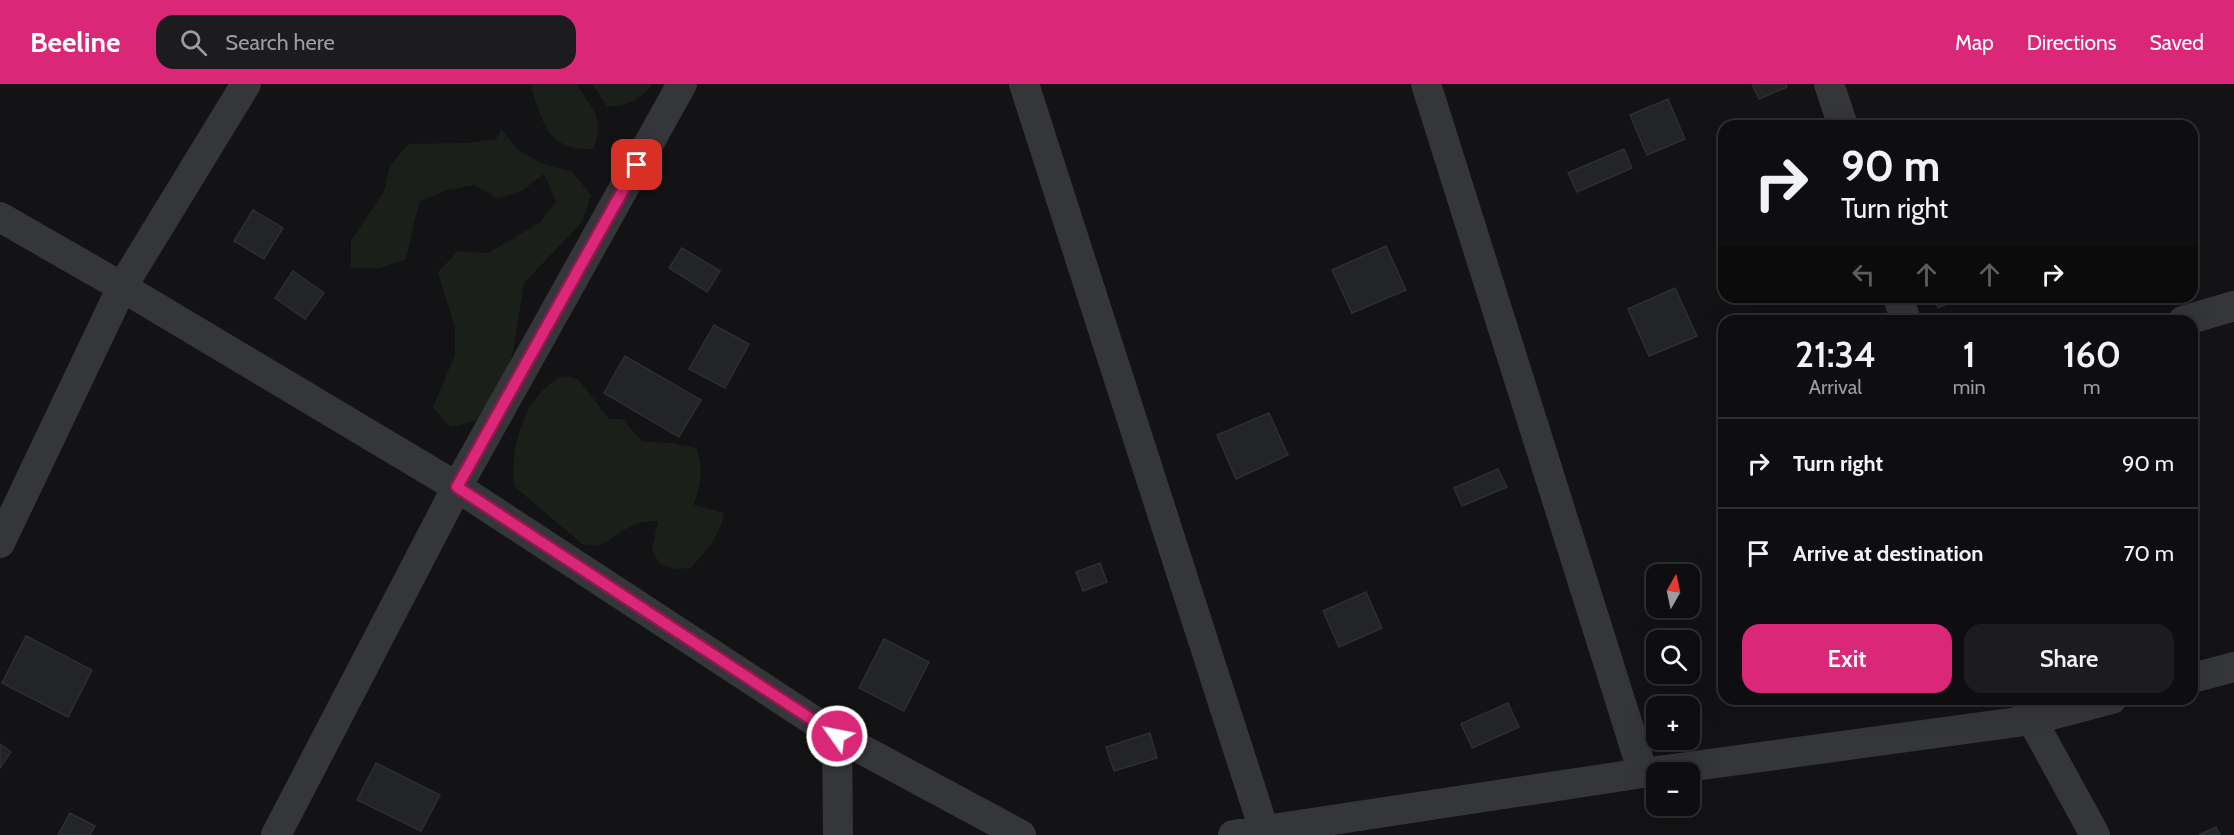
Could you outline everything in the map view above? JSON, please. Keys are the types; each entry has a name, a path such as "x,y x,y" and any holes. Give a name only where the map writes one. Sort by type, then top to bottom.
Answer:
{"street":[{"path":"0,543 122,287 246,84"},
{"path":"276,835 457,487 682,84"},
{"path":"1024,84 1264,830"},
{"path":"1426,84 1643,773"},
{"path":"1829,84 1841,120"},
{"path":"0,217 457,487 837,736 1021,835"},
{"path":"2198,317 2234,306"},
{"path":"2198,676 2234,667"},
{"path":"1233,835 1643,773 2062,705"},
{"path":"2029,709 2095,835"},
{"path":"837,736 838,835"}],"shaded area":[{"path":"531,84 577,84 598,122 597,139 593,149 571,147 553,137 536,104"},
{"path":"592,84 652,84 632,101 607,106"},
{"path":"501,129 519,151 544,164 572,172 591,195 582,222 524,283 505,399 483,419 450,427 433,407 455,355 455,328 438,272 458,251 488,253 539,223 556,202 544,174 523,190 498,199 475,185 447,190 419,202 406,259 380,268 351,268 351,241 384,191 390,166 408,144 467,143 496,139"},
{"path":"563,376 578,379 609,419 622,419 642,441 696,448 701,470 694,505 724,513 716,536 691,568 674,569 659,563 652,549 658,521 642,522 621,531 610,540 597,546 582,544 514,486 514,454 522,423 538,395"}],"building":[{"path":"1752,84 1786,84 1787,87 1759,99"},
{"path":"1668,99 1685,139 1647,155 1630,115"},
{"path":"1624,149 1632,168 1577,192 1568,173"},
{"path":"253,210 283,228 264,259 234,241"},
{"path":"1386,246 1406,290 1352,313 1332,270"},
{"path":"682,248 720,271 707,292 669,268"},
{"path":"293,271 324,293 305,319 275,298"},
{"path":"1675,288 1697,336 1649,356 1628,309"},
{"path":"1936,303 1949,303 1938,308"},
{"path":"714,325 749,344 725,388 689,369"},
{"path":"625,356 701,400 679,437 604,393"},
{"path":"1269,413 1288,455 1236,479 1217,435"},
{"path":"1498,469 1507,487 1462,506 1454,488"},
{"path":"1100,563 1107,582 1083,591 1076,572"},
{"path":"1366,592 1382,628 1339,647 1323,611"},
{"path":"26,636 92,670 68,717 2,683"},
{"path":"884,639 929,662 904,711 859,688"},
{"path":"1508,703 1519,727 1472,748 1461,724"},
{"path":"1150,733 1157,758 1114,771 1106,747"},
{"path":"0,744 11,752 0,768"},
{"path":"376,763 440,795 421,831 357,800"},
{"path":"70,813 95,826 90,835 58,835"},
{"path":"2216,827 2220,835 2199,835"}],"route":[{"path":"637,165 457,487 837,736"}]}
